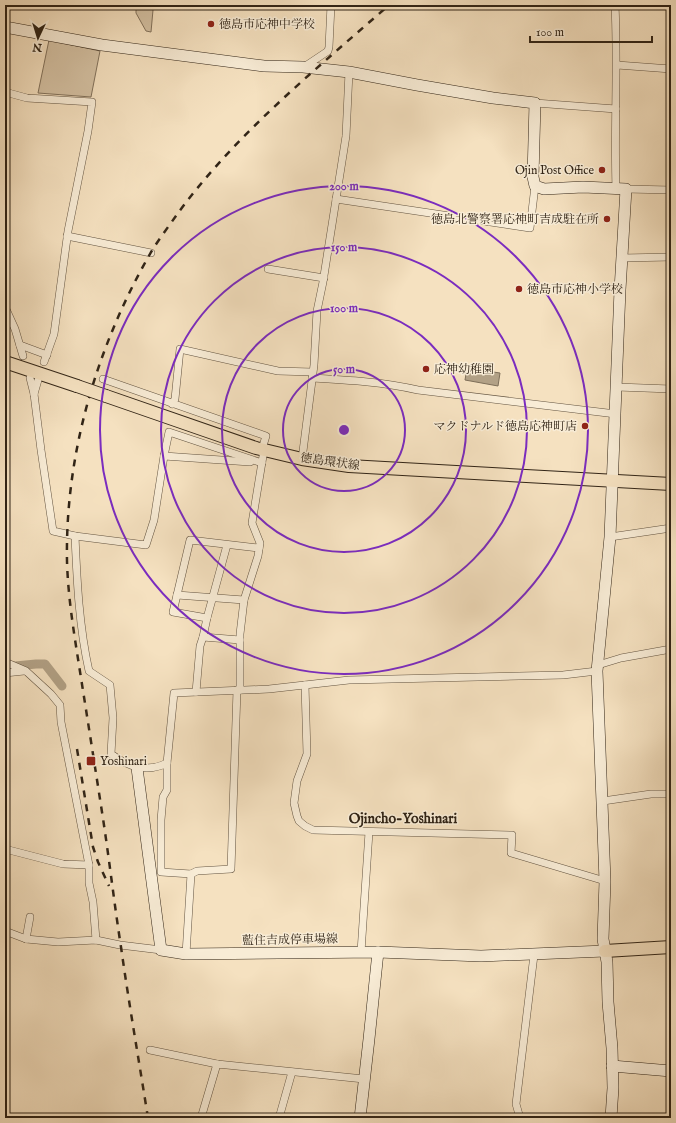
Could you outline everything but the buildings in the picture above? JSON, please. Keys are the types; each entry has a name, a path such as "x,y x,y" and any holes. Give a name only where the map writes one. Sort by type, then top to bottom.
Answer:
{"main road":[{"name":"徳島環状線","path":"5,362 263,449 302,459 349,466 671,484"},
{"path":"605,951 671,947"}],"street":[{"path":"303,67 328,51 331,5"},
{"path":"611,1118 612,1048 608,1002 607,962 603,939 605,881 598,668 610,537 622,258 621,188 615,136 617,65 615,5"},
{"path":"5,27 102,45 264,66 303,67 349,72 417,85 535,103 616,110"},
{"path":"617,65 671,69"},
{"path":"302,459 312,375 316,311 324,278 346,136 349,72"},
{"path":"5,92 27,98 92,102 88,131 67,236 54,334 46,359 20,344"},
{"path":"336,199 530,228 535,186 533,177 535,103"},
{"path":"535,186 544,189 583,187 671,190"},
{"path":"67,236 151,253"},
{"path":"622,258 671,257"},
{"path":"268,269 324,278"},
{"path":"5,307 15,329 23,356"},
{"path":"172,404 175,399 180,349 278,371 392,384 418,390 616,414"},
{"path":"30,378 34,394 54,532 146,545 154,520 164,456 170,432 262,462"},
{"path":"103,379 266,436 252,523 260,543 253,574 244,600 240,640 238,690 231,869 197,871 191,874 161,872 160,842 163,797 167,790 167,763 174,693 238,690 269,689 349,680 563,675 598,668 621,658 671,649"},
{"path":"34,394 38,380"},
{"path":"617,387 671,389"},
{"path":"164,456 262,462"},
{"path":"610,537 671,528"},
{"path":"75,536 80,616 89,671 110,685 112,718 111,754 120,762 137,768 161,766 167,763"},
{"path":"207,618 173,612 190,540 259,548"},
{"path":"196,692 200,646 226,544"},
{"path":"177,595 211,599 244,600"},
{"path":"203,637 240,640"},
{"path":"5,662 26,671 51,694 60,705 61,722 89,865 89,883 93,902 96,940"},
{"path":"5,673 26,671"},
{"path":"304,685 308,746 307,754 297,781 294,803 296,816 305,826 313,830 512,835 511,853 605,881"},
{"path":"5,931 26,939 58,942 96,940 116,945 160,950 137,768"},
{"path":"602,801 651,794 671,794"},
{"path":"362,952 369,832"},
{"path":"146,841 160,842"},
{"path":"5,849 63,864 89,865"},
{"path":"186,954 191,874"},
{"path":"26,939 30,917"},
{"name":"藍住吉成停車場線","path":"160,950 186,954 378,952 481,956 605,951"},
{"path":"360,1118 378,952"},
{"path":"520,1118 516,1104 534,955"},
{"path":"150,1050 217,1064 364,1079"},
{"path":"201,1118 217,1064"},
{"path":"612,1066 671,1070"},
{"path":"279,1118 292,1072"}],"shaded area":[{"path":"136,5 153,5 151,32 146,31 136,13"},
{"path":"49,40 100,51 91,97 38,93"},
{"path":"467,368 500,373 498,386 465,380"}],"waterway":[{"path":"5,667 45,664 62,686"}],"railway":[{"path":"148,1118 74,634 69,590 67,561 68,521 78,441 100,363 114,326 131,289 150,254 178,213 225,156 251,129 389,5"},
{"path":"77,749 93,847 109,886"}],"place":[{"name":"徳島市応神中学校","path":"211,24"},
{"name":"Ojin Post Office","path":"602,170"},
{"name":"徳島北警察署応神町吉成駐在所","path":"607,219"},
{"name":"徳島市応神小学校","path":"519,289"},
{"name":"応神幼稚園","path":"426,369"},
{"name":"マクドナルド徳島応神町店","path":"585,426"},
{"name":"Yoshinari","path":"91,761"}],"district":[{"name":"Ojincho-Yoshinari","path":"403,819"}]}
